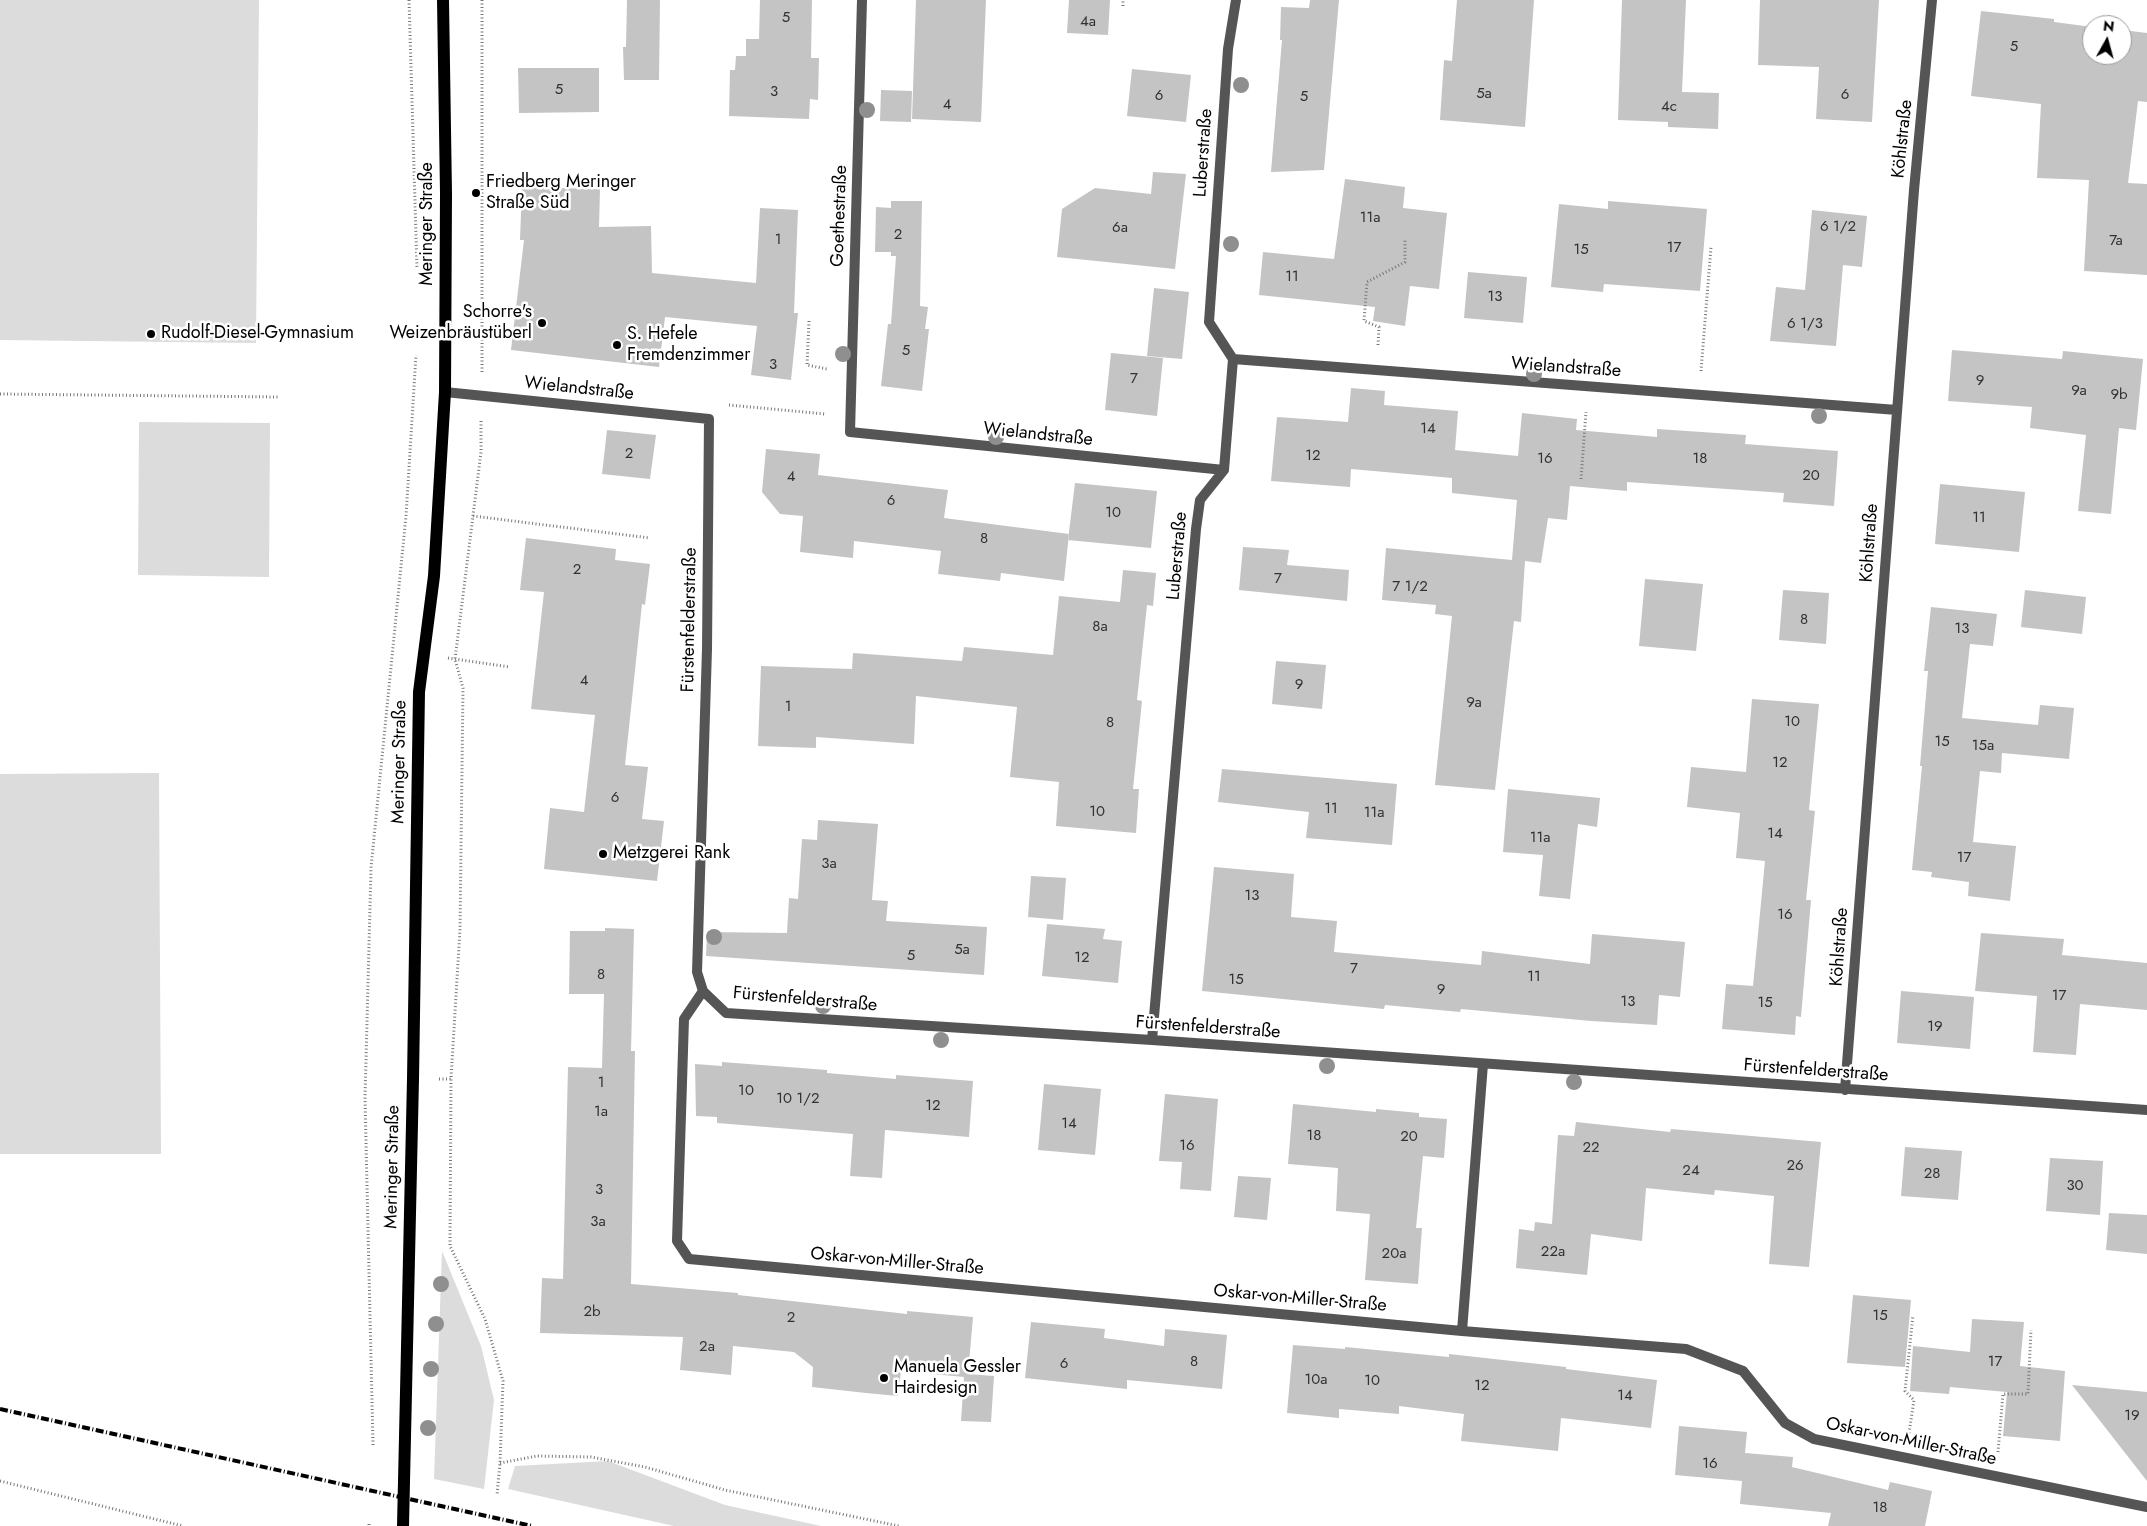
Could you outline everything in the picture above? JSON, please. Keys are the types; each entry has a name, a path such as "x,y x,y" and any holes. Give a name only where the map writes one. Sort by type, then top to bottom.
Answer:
{"main road":[{"name":"Meringer Straße","path":"402,1526 413,1079 418,702 434,576 445,392 446,193 443,0"}],"street":[{"name":"Goethestraße","path":"850,432 862,0"},
{"name":"Luberstraße","path":"1233,359 1209,322 1228,49 1236,0"},
{"name":"Köhlstraße","path":"1845,1090 1914,190 1932,0"},
{"name":"Wielandstraße","path":"1233,359 1897,410"},
{"path":"1224,470 1233,359"},
{"name":"Wielandstraße","path":"445,392 709,418"},
{"name":"Fürstenfelderstraße","path":"709,418 706,649 697,972 703,991 726,1013 1152,1040 2147,1110"},
{"name":"Wielandstraße","path":"850,432 1224,470"},
{"name":"Luberstraße","path":"1152,1040 1196,529 1200,500 1224,470"},
{"name":"Oskar-von-Miller-Straße","path":"703,991 684,1019 677,1241 689,1259 1462,1331 1686,1349 1744,1372 1785,1423 1814,1439 2147,1507"},
{"path":"1462,1331 1483,1064"}],"path":[{"name":"Meringer Straße","path":"409,0 417,271"},
{"path":"482,0 481,452 455,659 463,688 460,929 451,1079 450,1246 485,1320 503,1381 497,1496"},
{"path":"1122,6 1123,0"},
{"path":"1377,370 1379,327 1364,321 1367,282 1405,262 1404,240"},
{"path":"1699,394 1711,247"},
{"path":"809,321 807,365 851,373"},
{"name":"Meringer Straße","path":"373,1445 365,1099 371,868 406,516 417,348"},
{"path":"1580,479 1588,386"},
{"path":"0,394 280,397"},
{"path":"709,418 722,404 828,415 850,432"},
{"path":"472,516 650,538"},
{"path":"424,655 510,667"},
{"path":"1905,1458 1914,1400 1905,1391 1913,1315"},
{"path":"1996,1476 2002,1394 2028,1394 2031,1330"},
{"path":"500,1463 537,1456 591,1457 645,1467 725,1490 899,1526"},
{"path":"0,1481 183,1526"}],"shaded area":[{"path":"0,0 259,0 256,343 0,340"},
{"path":"139,422 270,423 269,577 138,575"},
{"path":"159,773 161,1154 0,1154 0,774"},
{"path":"442,1251 481,1346 494,1400 484,1489 434,1479"},
{"path":"608,1461 725,1505 821,1526 674,1526 508,1489 515,1466"}],"building":[{"path":"627,0 660,0 659,80 624,80 623,47 626,47"},
{"path":"760,0 812,0 811,58 819,58 818,100 810,99 809,119 729,116 730,70 735,70 736,56 746,56 746,39 759,39"},
{"path":"916,0 986,0 981,122 912,119"},
{"path":"1069,0 1110,0 1108,35 1067,33"},
{"path":"1310,0 1339,0 1324,170 1271,172 1282,40 1280,40 1281,7 1309,8"},
{"path":"1457,0 1534,0 1525,127 1440,120 1444,60 1452,61"},
{"path":"1622,0 1686,0 1682,92 1719,93 1718,129 1668,127 1668,122 1618,120"},
{"path":"1760,0 1879,0 1872,122 1816,119 1819,67 1758,65"},
{"path":"1981,11 2054,19 2054,22 2082,26 2082,65 2132,65 2132,31 2147,33 2147,102 2138,101 2128,183 2147,184 2147,275 2084,271 2089,180 2037,178 2041,104 1971,96"},
{"path":"518,68 599,68 599,112 519,113"},
{"path":"1132,69 1191,75 1186,122 1127,116"},
{"path":"881,90 912,91 911,122 880,121"},
{"path":"1153,172 1186,174 1175,269 1057,257 1062,209 1095,188 1151,194"},
{"path":"1345,179 1405,187 1403,208 1447,213 1439,289 1410,286 1405,326 1373,321 1375,307 1259,295 1263,252 1334,259"},
{"path":"522,187 600,189 599,227 651,226 652,273 756,283 760,208 798,210 794,313 798,313 791,380 751,375 757,326 665,317 659,367 511,350 524,240 520,240"},
{"path":"891,201 922,201 920,306 928,307 925,329 929,329 922,391 881,386 888,324 891,324 896,256 891,256 891,252 875,252 876,207 891,208"},
{"path":"1608,201 1707,209 1700,291 1604,284 1603,292 1551,287 1559,204 1608,209"},
{"path":"1812,210 1867,216 1862,267 1843,265 1836,346 1770,341 1776,287 1805,290"},
{"path":"1468,272 1527,277 1523,323 1464,318"},
{"path":"1154,288 1189,292 1182,359 1147,356"},
{"path":"1952,350 2062,359 2063,351 2143,359 2136,430 2119,428 2111,514 2078,511 2086,435 2030,428 2032,407 1948,401"},
{"path":"1111,353 1163,358 1157,416 1105,410"},
{"path":"1351,388 1385,391 1384,405 1458,411 1455,450 1518,456 1522,413 1577,419 1576,430 1657,437 1657,429 1746,435 1745,444 1838,451 1834,506 1783,502 1784,493 1627,482 1627,491 1570,486 1567,520 1548,518 1541,563 1525,561 1521,622 1514,621 1495,790 1435,785 1452,616 1435,614 1436,605 1382,600 1386,548 1512,560 1517,500 1452,493 1452,478 1351,469 1350,487 1271,481 1277,417 1348,422"},
{"path":"607,430 656,435 650,479 602,474"},
{"path":"766,449 820,454 818,475 948,490 944,518 1069,534 1064,581 1001,573 1000,581 938,574 941,551 854,541 853,558 800,552 803,516 780,514 762,492"},
{"path":"1075,483 1157,491 1151,548 1068,540"},
{"path":"1940,484 2025,492 2019,552 1935,544"},
{"path":"526,538 616,549 615,560 650,564 645,605 642,604 625,765 648,767 642,819 664,821 657,881 544,869 550,808 584,812 595,715 531,709 544,592 520,590"},
{"path":"1243,547 1289,550 1287,565 1349,570 1347,601 1239,590"},
{"path":"1123,570 1156,573 1153,606 1147,605 1137,700 1142,701 1133,789 1139,789 1136,833 1056,826 1059,782 1010,777 1017,707 916,696 914,744 816,737 816,748 758,746 761,666 852,669 853,653 962,661 964,647 1053,655 1059,596 1120,602"},
{"path":"1645,579 1703,584 1696,651 1639,646"},
{"path":"1783,590 1829,593 1826,644 1779,640"},
{"path":"2025,590 2086,597 2082,634 2021,627"},
{"path":"1931,607 1997,614 1993,646 1970,644 1962,718 2038,725 2040,705 2074,708 2069,759 2002,753 2001,773 1980,771 1973,842 2016,846 2010,901 1968,896 1969,882 1931,877 1932,872 1912,870 1922,766 1920,766 1928,671 1924,671"},
{"path":"1276,661 1326,665 1322,709 1272,704"},
{"path":"1752,699 1819,704 1809,810 1815,811 1806,900 1811,900 1801,1017 1796,1016 1795,1035 1722,1029 1726,984 1753,986 1765,861 1736,858 1740,813 1687,807 1691,767 1746,772"},
{"path":"1222,769 1397,784 1392,845 1306,838 1309,812 1218,802"},
{"path":"1508,789 1600,798 1597,827 1578,824 1570,899 1539,896 1543,855 1503,852"},
{"path":"818,820 878,824 872,900 888,901 886,921 987,927 984,975 706,956 707,932 787,933 789,898 798,899 802,839 817,840"},
{"path":"1214,867 1294,874 1291,917 1337,921 1334,952 1481,965 1482,951 1590,964 1592,934 1685,942 1680,997 1659,995 1657,1025 1461,1009 1460,1012 1385,1005 1384,1009 1202,991"},
{"path":"1031,876 1066,878 1063,920 1028,917"},
{"path":"1047,924 1105,929 1103,939 1122,941 1118,983 1042,976"},
{"path":"605,928 634,929 631,1051 635,1051 631,1284 738,1293 738,1295 907,1314 907,1311 973,1317 968,1374 994,1376 991,1422 961,1421 964,1377 901,1371 898,1396 866,1393 812,1387 813,1367 794,1352 733,1346 731,1375 680,1370 683,1337 540,1333 542,1278 563,1279 568,1067 602,1068 604,994 569,994 570,931 605,931"},
{"path":"1981,933 2064,939 2062,955 2147,963 2147,1010 2080,1004 2076,1055 2033,1052 2037,996 1975,991"},
{"path":"1901,991 1974,997 1970,1049 1897,1043"},
{"path":"722,1062 827,1070 827,1073 896,1079 896,1075 973,1081 969,1137 885,1130 882,1178 850,1176 853,1134 717,1123 717,1117 696,1116 695,1064 722,1066"},
{"path":"1044,1084 1101,1089 1095,1155 1038,1150"},
{"path":"1165,1094 1218,1099 1211,1191 1180,1189 1182,1162 1159,1161"},
{"path":"1293,1104 1376,1112 1376,1109 1419,1113 1419,1117 1447,1119 1444,1158 1423,1156 1416,1228 1422,1228 1418,1284 1365,1280 1370,1214 1336,1211 1338,1168 1288,1164"},
{"path":"1576,1122 1670,1132 1671,1129 1821,1142 1809,1267 1769,1264 1774,1196 1715,1190 1714,1195 1646,1188 1642,1241 1591,1234 1587,1275 1516,1268 1519,1229 1534,1231 1535,1222 1552,1224 1558,1135 1574,1136"},
{"path":"1905,1147 1962,1151 1958,1200 1901,1196"},
{"path":"2050,1158 2103,1161 2100,1215 2046,1211"},
{"path":"1238,1176 1271,1178 1267,1220 1234,1217"},
{"path":"2109,1213 2147,1215 2147,1254 2106,1250"},
{"path":"1853,1295 1911,1300 1905,1367 1847,1363"},
{"path":"1972,1319 2024,1322 2020,1366 2065,1371 2060,1441 2003,1436 2007,1392 1950,1387 1949,1394 1910,1391 1913,1346 1970,1352"},
{"path":"1031,1322 1105,1329 1104,1338 1164,1346 1165,1329 1227,1335 1222,1389 1127,1380 1127,1389 1025,1378"},
{"path":"1293,1345 1345,1349 1345,1347 1449,1357 1449,1354 1566,1367 1566,1369 1657,1380 1651,1428 1561,1418 1558,1451 1461,1441 1464,1414 1399,1406 1399,1414 1339,1409 1339,1418 1287,1413"},
{"path":"2072,1385 2147,1392 2147,1481"},
{"path":"1679,1426 1747,1432 1745,1453 1793,1457 1792,1467 1888,1490 1890,1482 1932,1491 1925,1526 1828,1526 1831,1513 1740,1504 1742,1481 1675,1475"}],"railway":[{"path":"0,1409 532,1526"}],"place":[{"name":"Friedberg Meringer Straße Süd","path":"476,193"},
{"name":"Schorre's Weizenbräustüberl","path":"542,323"},
{"name":"Rudolf-Diesel-Gymnasium","path":"151,334"},
{"name":"S. Hefele Fremdenzimmer","path":"617,345"},
{"name":"Metzgerei Rank","path":"603,854"},
{"name":"Manuela Gessler Hairdesign","path":"884,1378"}]}
